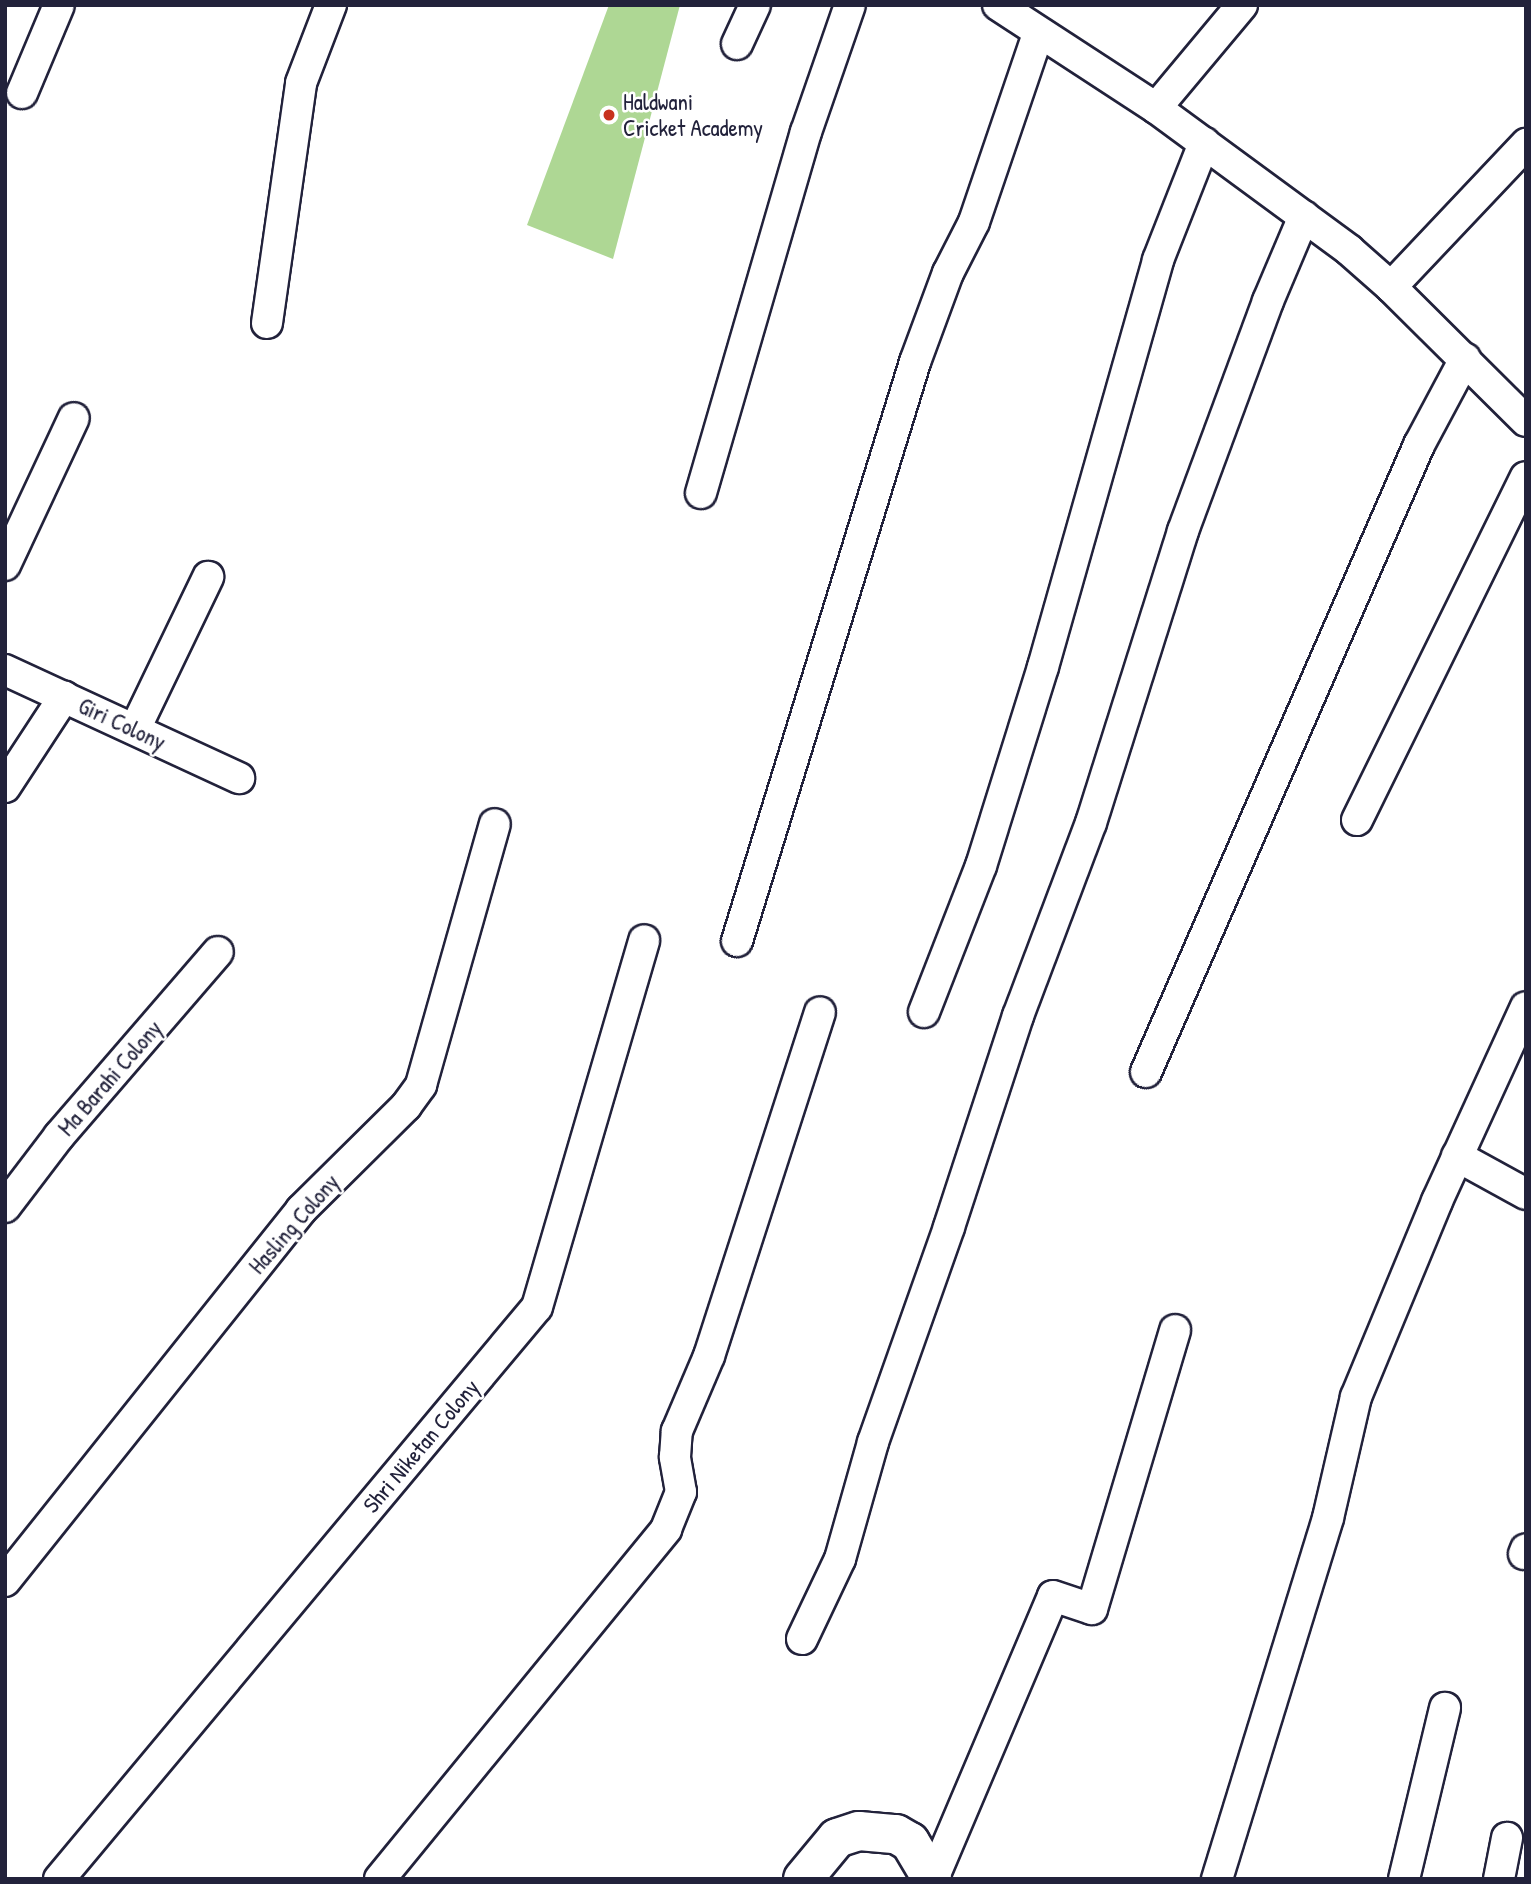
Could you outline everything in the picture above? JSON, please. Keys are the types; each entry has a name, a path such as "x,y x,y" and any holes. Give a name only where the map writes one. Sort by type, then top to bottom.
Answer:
{"street":[{"path":"22,93 59,5"},
{"path":"267,323 301,83 331,5"},
{"path":"737,44 755,5"},
{"path":"701,493 806,132 850,5"},
{"path":"1156,108 1242,5"},
{"path":"1008,8 1038,34 1156,108 1304,216 1391,287 1526,421"},
{"path":"737,941 915,362 948,272 974,222 1038,34"},
{"path":"924,1012 981,866 1043,667 1158,260 1204,143"},
{"path":"1391,287 1526,144"},
{"path":"802,1639 840,1559 873,1442 949,1227 1017,1016 1091,823 1183,531 1268,301 1304,216"},
{"path":"1146,1072 1419,444 1465,359"},
{"path":"5,565 74,418"},
{"path":"1357,820 1526,477"},
{"path":"135,729 208,577"},
{"name":"Giri Colony","path":"5,670 239,778"},
{"path":"5,787 64,696"},
{"name":"Hasling Colony","path":"5,1581 302,1210 406,1106 421,1085 495,824"},
{"name":"Shri Niketan Colony","path":"59,1879 537,1307 644,940"},
{"name":"Ma Barahi Colony","path":"5,1207 59,1136 218,952"},
{"path":"1217,1879 1328,1518 1356,1397 1457,1156 1526,1007"},
{"path":"380,1879 666,1529 681,1492 675,1457 677,1431 709,1356 820,1012"},
{"path":"1457,1156 1526,1194"},
{"path":"932,1879 1053,1596 1092,1609 1175,1330"},
{"path":"1404,1879 1445,1708"},
{"path":"803,1879 837,1838 859,1831 896,1834 910,1842 932,1879"},
{"path":"1499,1879 1507,1838"}],"green space":[{"name":"Haldwani Cricket Academy","path":"609,5 680,5 613,259 527,225"}],"place":[{"name":"Haldwani Cricket Academy","path":"609,115"}]}
